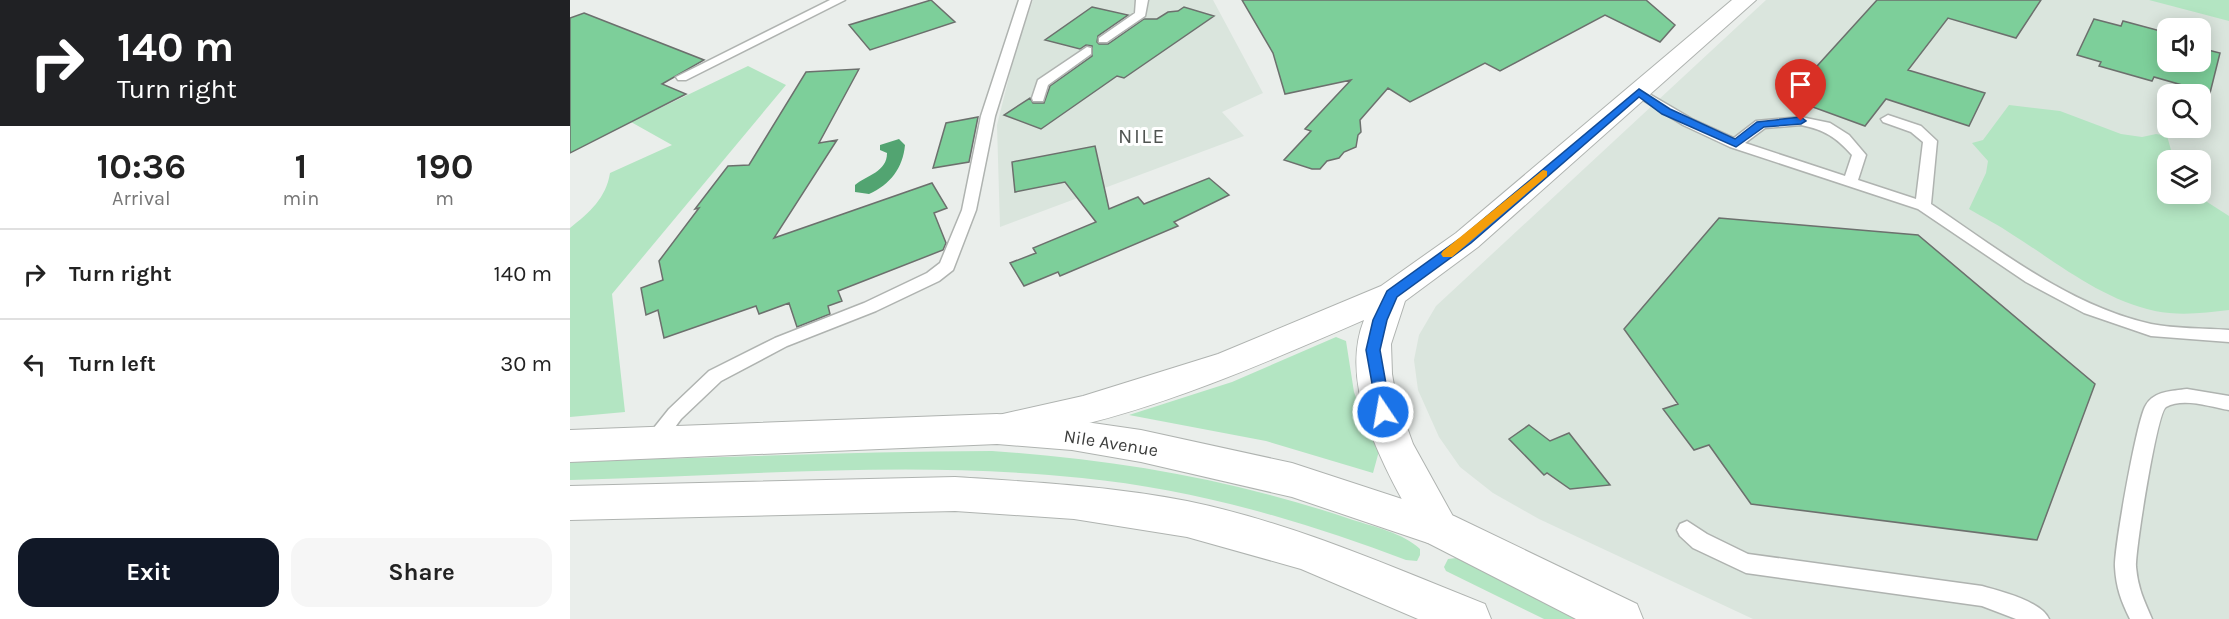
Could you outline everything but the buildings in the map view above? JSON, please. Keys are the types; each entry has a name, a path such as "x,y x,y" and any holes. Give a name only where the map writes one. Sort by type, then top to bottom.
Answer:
{"main road":[{"path":"997,429 1083,411 1230,364 1392,294 1467,240 1745,0"},
{"path":"1392,294 1380,320 1373,350 1376,379 1383,412 1394,442 1415,487 1440,529"},
{"name":"Nile Avenue","path":"570,446 651,445 997,429 1072,435 1141,446 1292,480 1440,529 1621,619"},
{"path":"570,503 955,494 1074,502 1187,519 1306,552 1469,619"}],"lane":[{"path":"807,16 817,6 819,0"},
{"path":"682,77 839,0"},
{"path":"651,445 675,414 715,376 781,342 881,302 933,277 947,266 969,210 988,116 1025,0"},
{"path":"1103,40 1141,14 1142,0"},
{"path":"1038,98 1042,83 1087,51"},
{"path":"1639,92 1666,112 1736,144 1796,166 1923,206 2037,281 2086,308 2151,330 2229,336"},
{"path":"1888,118 1916,129 1930,141 1923,206"},
{"path":"1736,144 1761,124 1830,121 1858,155 1850,183"},
{"path":"2141,619 2128,593 2125,564 2146,435 2153,408 2162,400 2187,396 2229,403"},
{"path":"1687,530 1700,541 1746,563 1982,596 2011,605 2038,619"}],"shaded area":[{"path":"1033,0 1213,0 1263,93 1222,112 1244,136 1000,227 997,125 1015,53"},
{"path":"1766,0 2229,0 2229,619 1753,619 1539,519 1493,493 1460,467 1439,437 1418,390 1414,360 1419,335 1436,306"},
{"path":"2149,0 2229,0 2229,21"},
{"path":"748,66 786,85 612,294 625,412 570,417 570,228 596,204 605,190 610,173 672,145 631,122"},
{"path":"2009,105 2060,111 2121,134 2142,137 2156,134 2157,138 2168,138 2171,150 2157,150 2157,204 2210,204 2229,216 2229,310 2202,313 2155,311 2116,298 2081,279 1969,209 1986,173 1988,161 1972,143 1983,140"},
{"path":"899,139 905,145 904,153 894,175 883,186 869,194 855,192 855,185 884,165 887,153 880,150 880,145"},
{"path":"1336,337 1346,341 1354,392 1367,428 1379,451 1373,473 1266,441 1129,415 1232,382"},
{"path":"992,451 1129,466 1265,493 1388,531 1413,543 1420,549 1420,555 1417,561 1406,560 1287,519 1206,498 1082,478 954,470 890,470 570,480 570,461"},
{"path":"1456,558 1581,619 1544,619 1446,571 1444,567 1448,559"}],"slow traffic":[{"path":"1447,254 1467,240 1543,174"}],"district":[{"name":"NILE","path":"1142,136"}],"route":[{"path":"1383,412 1373,350 1380,320 1392,294 1467,240 1639,92 1666,112 1736,144 1761,124 1801,121"}]}
